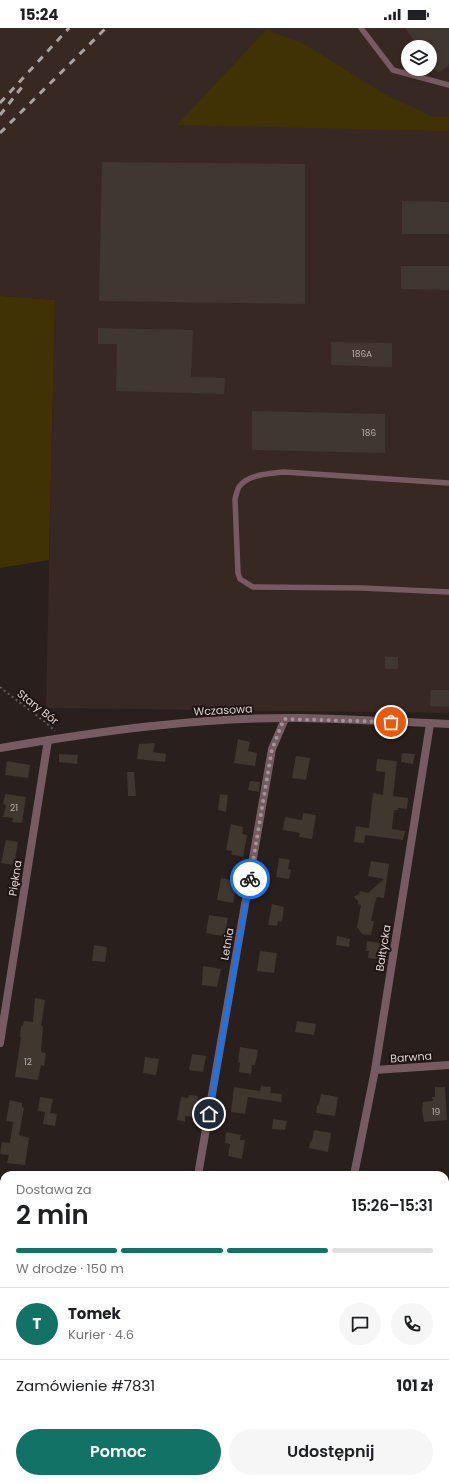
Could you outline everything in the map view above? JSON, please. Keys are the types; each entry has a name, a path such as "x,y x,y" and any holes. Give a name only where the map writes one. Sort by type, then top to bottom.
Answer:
{"street":[{"name":"Wczasowa","path":"0,748 67,737 159,725 284,719 449,724"},
{"name":"Letnia","path":"199,1171 272,749 284,719"},
{"name":"Bałtycka","path":"355,1171 375,1070 430,724"},
{"name":"Piękna","path":"0,1043 48,740"},
{"name":"Barwna","path":"375,1070 449,1065"}],"lane":[{"path":"362,28 393,70 449,85"},
{"path":"449,483 284,472 261,475 247,480 239,487 235,499 238,573 240,579 253,587 362,588 449,592"}],"path":[{"name":"Stary Bór","path":"0,687 17,702 44,720 56,731 67,737"}],"shaded area":[{"path":"0,28 449,28 449,713 46,708 55,300 0,296"},
{"path":"266,30 304,44 386,95 433,117 449,117 449,131 177,125"},
{"path":"0,296 55,300 49,560 0,568"}],"building":[{"path":"405,28 449,28 449,65 438,73 437,72 437,40 414,40"},
{"path":"102,162 305,164 305,304 99,301"},
{"path":"402,201 449,202 449,234 402,234"},
{"path":"401,266 449,266 449,290 401,289"},
{"path":"98,328 193,330 191,377 225,378 224,394 116,391 117,344 98,344"},
{"path":"331,342 392,343 392,367 331,365"},
{"path":"252,411 385,414 385,453 252,450"},
{"path":"385,657 398,657 398,669 385,669"},
{"path":"431,690 449,690 449,707 430,706"},
{"path":"238,739 250,742 248,751 257,753 255,766 234,763"},
{"path":"155,743 153,752 166,754 165,762 137,759 139,744"},
{"path":"402,753 415,754 413,764 401,762"},
{"path":"59,754 78,755 77,764 59,762"},
{"path":"296,756 310,758 306,780 292,778"},
{"path":"377,759 397,761 393,796 408,798 407,809 398,808 398,810 394,810 392,829 405,831 403,840 365,835 364,843 354,842 356,826 369,828 373,793 383,795 385,772 376,771"},
{"path":"7,761 30,765 28,778 5,775"},
{"path":"127,772 134,772 136,796 128,796"},
{"path":"250,781 260,782 259,792 248,790"},
{"path":"5,794 26,797 22,823 12,822 13,818 3,817 6,805 3,804"},
{"path":"220,794 228,795 226,812 218,810"},
{"path":"303,813 316,815 312,839 299,837 300,833 283,830 285,817 302,820"},
{"path":"231,824 243,827 242,834 247,835 243,857 231,854 232,851 226,850"},
{"path":"6,840 18,842 14,865 1,863"},
{"path":"279,858 290,860 288,869 291,870 289,879 276,877"},
{"path":"371,861 389,864 384,898 377,897 375,902 371,921 374,921 371,935 362,934 357,927 361,905 358,904 358,901 354,897 359,894 360,891 368,893 384,879 368,876"},
{"path":"221,878 237,881 233,903 217,900"},
{"path":"272,904 284,907 282,922 278,921 277,926 268,925"},
{"path":"209,915 228,918 225,934 221,936 206,933"},
{"path":"337,936 350,939 349,947 336,945"},
{"path":"367,941 386,944 384,960 368,958 369,951 366,951"},
{"path":"94,945 107,947 105,962 92,961"},
{"path":"260,951 277,953 274,973 257,971"},
{"path":"203,966 221,969 217,987 202,985"},
{"path":"35,998 45,1000 41,1026 43,1026 41,1052 46,1053 44,1066 41,1065 38,1080 15,1077 21,1037 21,1026 23,1026 24,1021 33,1022"},
{"path":"297,1021 316,1024 314,1035 295,1032"},
{"path":"240,1047 258,1050 255,1065 252,1065 251,1074 239,1072 240,1063 238,1062"},
{"path":"192,1054 206,1056 203,1072 189,1070"},
{"path":"145,1057 159,1059 156,1075 143,1073"},
{"path":"261,1086 271,1087 270,1093 282,1094 281,1102 248,1097 245,1114 231,1112 234,1087 260,1091"},
{"path":"435,1087 445,1087 447,1120 424,1122 422,1110 423,1102 433,1101 432,1097 435,1097"},
{"path":"321,1094 338,1097 335,1116 316,1113"},
{"path":"189,1095 198,1096 196,1109 199,1110 198,1118 185,1116 185,1122 177,1120 181,1097 188,1098"},
{"path":"40,1097 53,1099 50,1113 57,1114 55,1126 43,1124 45,1112 38,1111"},
{"path":"10,1100 22,1103 22,1107 24,1108 19,1135 29,1138 25,1165 7,1163 9,1155 0,1154 2,1142 10,1143 13,1122 6,1121"},
{"path":"273,1119 287,1121 285,1130 272,1129"},
{"path":"314,1130 331,1133 328,1152 309,1148"},
{"path":"226,1132 241,1135 240,1140 245,1140 242,1159 228,1156 230,1144 225,1143"}],"railway":[{"path":"0,103 69,28"},
{"path":"0,133 106,28"},
{"path":"0,115 22,87"}],"way so far":[{"path":"250,879 272,749 284,719 300,718 391,722"}],"route":[{"path":"209,1114 250,879"}]}
